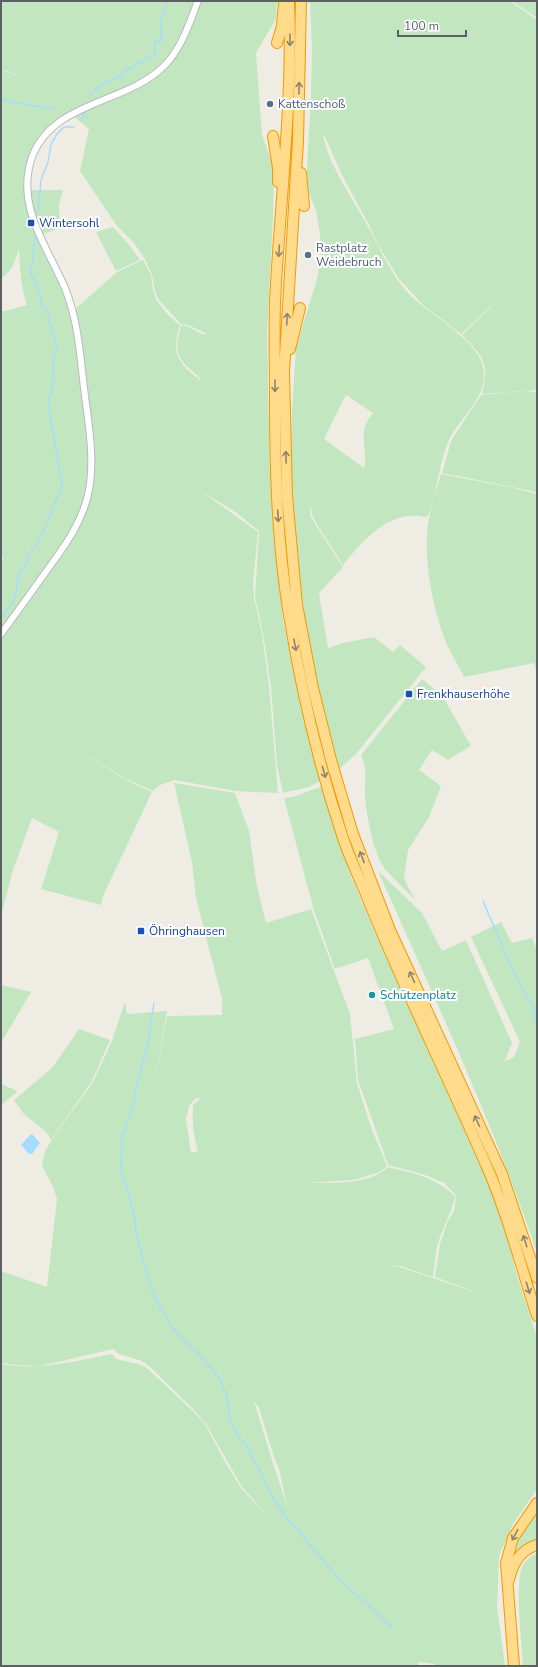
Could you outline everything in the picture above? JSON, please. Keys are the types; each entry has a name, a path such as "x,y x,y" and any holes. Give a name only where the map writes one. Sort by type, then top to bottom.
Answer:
{"highway":[{"path":"277,43 282,26 284,1"},
{"path":"289,1 289,105 275,304 275,457 279,536 288,608 319,756 342,836 383,939 489,1171 537,1316"},
{"path":"301,1 298,141 284,372 287,496 297,605 313,688 331,760 354,834 390,930 502,1174 537,1278"},
{"path":"273,136 278,168 279,204 281,212"},
{"path":"298,141 301,159 304,206"},
{"path":"284,372 300,308"},
{"path":"514,1666 506,1569 510,1544 516,1532 537,1503"},
{"path":"508,1588 510,1574 516,1560 526,1550 537,1545"}],"street":[{"path":"1,634 72,536 78,524 89,490 90,453 88,424 78,333 72,307 64,287 30,214 27,180 33,156 47,134 63,119 86,107 138,85 164,67 178,49 198,1"}],"green space":[{"path":"1,1 277,1 276,19 256,53 262,135 274,168 267,333 270,473 283,621 300,700 322,780 309,787 283,793 277,765 271,687 263,634 255,597 259,531 234,511 201,491 258,532 253,583 254,597 262,634 269,686 278,793 235,791 175,780 160,785 153,791 128,780 72,746 128,781 152,792 103,896 101,905 41,889 59,832 32,818 13,870 1,916 1,561 4,558 3,557 1,559 1,312 27,305 22,285 19,250 11,269 1,278 1,70 26,78 1,69","holes":["69,112 89,129 80,171 117,226 134,243 145,259 152,275 158,299 181,324 188,325 205,333 204,335 187,326 181,325 177,344 181,359 201,381 187,369 178,358 176,344 180,325 169,316 156,300 151,275 143,260 117,272 74,310 84,409 73,320 63,287 28,213 24,186 31,155"]},
{"path":"310,1 510,1 537,20 537,390 482,394 485,374 483,361 480,355 462,335 507,291 461,334 423,305 399,279 377,243 342,175 325,137 323,136 326,148 336,170 386,260 403,287 419,303 456,332 477,353 483,365 484,377 480,394 453,432 445,449 428,516 406,516 394,520 377,529 355,550 343,565 316,523 312,515 311,506 310,515 343,567 319,593 328,648 343,643 374,637 393,652 400,645 426,667 356,754 337,771 316,687 298,573 291,494 292,413 296,347 317,279 321,256 320,234 316,210 306,186 312,50","holes":["346,395 373,413 367,421 364,429 364,468 324,439"]},
{"path":"512,1 537,1 537,18"},
{"path":"31,190 63,190 59,205 60,228 43,234 34,212"},
{"path":"113,227 140,260 116,271 96,232"},
{"path":"524,391 537,392 537,492 442,473 451,441 481,395"},
{"path":"441,474 537,494 537,672 534,663 464,677 448,647 438,617 430,584 427,550 429,518"},
{"path":"422,679 442,695 471,746 448,760 432,750 419,770 441,786 429,817 408,850 404,878 415,900 385,869 377,854 367,815 365,770 361,755"},
{"path":"174,783 235,793 249,831 257,887 266,923 311,909 350,1014 357,1083 372,1130 387,1166 380,1172 354,1180 308,1183 340,1183 361,1180 380,1173 388,1167 424,1177 447,1189 455,1196 452,1208 438,1243 433,1277 401,1266 388,1265 400,1267 484,1295 435,1277 440,1244 447,1223 454,1211 456,1195 444,1183 425,1175 388,1165 358,1080 355,1039 394,1029 368,958 335,969 314,911 284,798 293,797 323,786 349,872 377,937 484,1170 508,1237 515,1269 537,1337 537,1489 513,1524 499,1556 497,1606 505,1666 436,1666 434,1664 420,1662 418,1664 419,1666 1,1666 1,1364 15,1366 39,1366 1,1363 1,1271 47,1287 57,1199 42,1165 45,1151 93,1082 112,1041 125,1002 127,1014 167,1011 153,1092 167,1016 222,1015 222,999 196,898 192,862","holes":["196,1098 200,1099 193,1105 193,1123 198,1151 191,1153 186,1119 189,1106","113,1349 119,1354 142,1361 149,1366 194,1410 206,1424 242,1487 272,1521 241,1488 205,1424 147,1368 138,1364 116,1359 112,1354 41,1366","254,1401 259,1408 279,1469 287,1506"]},
{"path":"378,871 422,913 442,951 466,940 512,1043 505,1061 514,1057 520,1042 471,937 501,922 512,943 532,938 537,950 537,1253 520,1204 482,1108"},
{"path":"1,985 31,992 1,1043"},
{"path":"79,1029 110,1040 92,1081 51,1140 42,1128 23,1113 14,1100 55,1064"},
{"path":"1,1084 17,1092 1,1105"},
{"path":"537,1511 537,1541 530,1543 512,1554 520,1537"},
{"path":"537,1554 537,1666 523,1666 519,1598 520,1573 526,1561 531,1556"}],"water":[{"path":"32,1134 40,1143 32,1154 29,1154 21,1145"}],"waterway":[{"path":"90,96 104,83 122,76 126,69 132,68 138,62 141,64 145,58 152,57 155,54 155,41 160,42 162,39 160,29 161,20 167,1"},
{"path":"1,98 11,102 53,109"},
{"path":"82,120 85,112"},
{"path":"38,213 41,180 48,162 51,144 57,134 64,127 74,127"},
{"path":"35,238 31,274 40,295 42,306 48,313 49,323 57,350 54,355 52,389 48,403 62,485 47,523"},
{"path":"1,618 14,600 19,575 23,568 27,565 29,553 36,547 45,527"},
{"path":"483,901 513,971 533,1007 537,1023"},
{"path":"154,1003 148,1043 136,1089 134,1103 124,1132 122,1133 121,1170 129,1195 135,1220 136,1234 152,1291 163,1313 167,1316 171,1327 197,1352 220,1379 227,1397 230,1421 241,1440 244,1441 254,1462 262,1474 268,1489 282,1512 346,1587 393,1628"}],"place":[{"name":"Kattenschoß","path":"270,104"},
{"name":"Wintersohl","path":"31,223"},
{"name":"Rastplatz Weidebruch","path":"308,255"},
{"name":"Frenkhauserhöhe","path":"409,694"},
{"name":"Öhringhausen","path":"141,931"},
{"name":"Schützenplatz","path":"372,995"}]}
